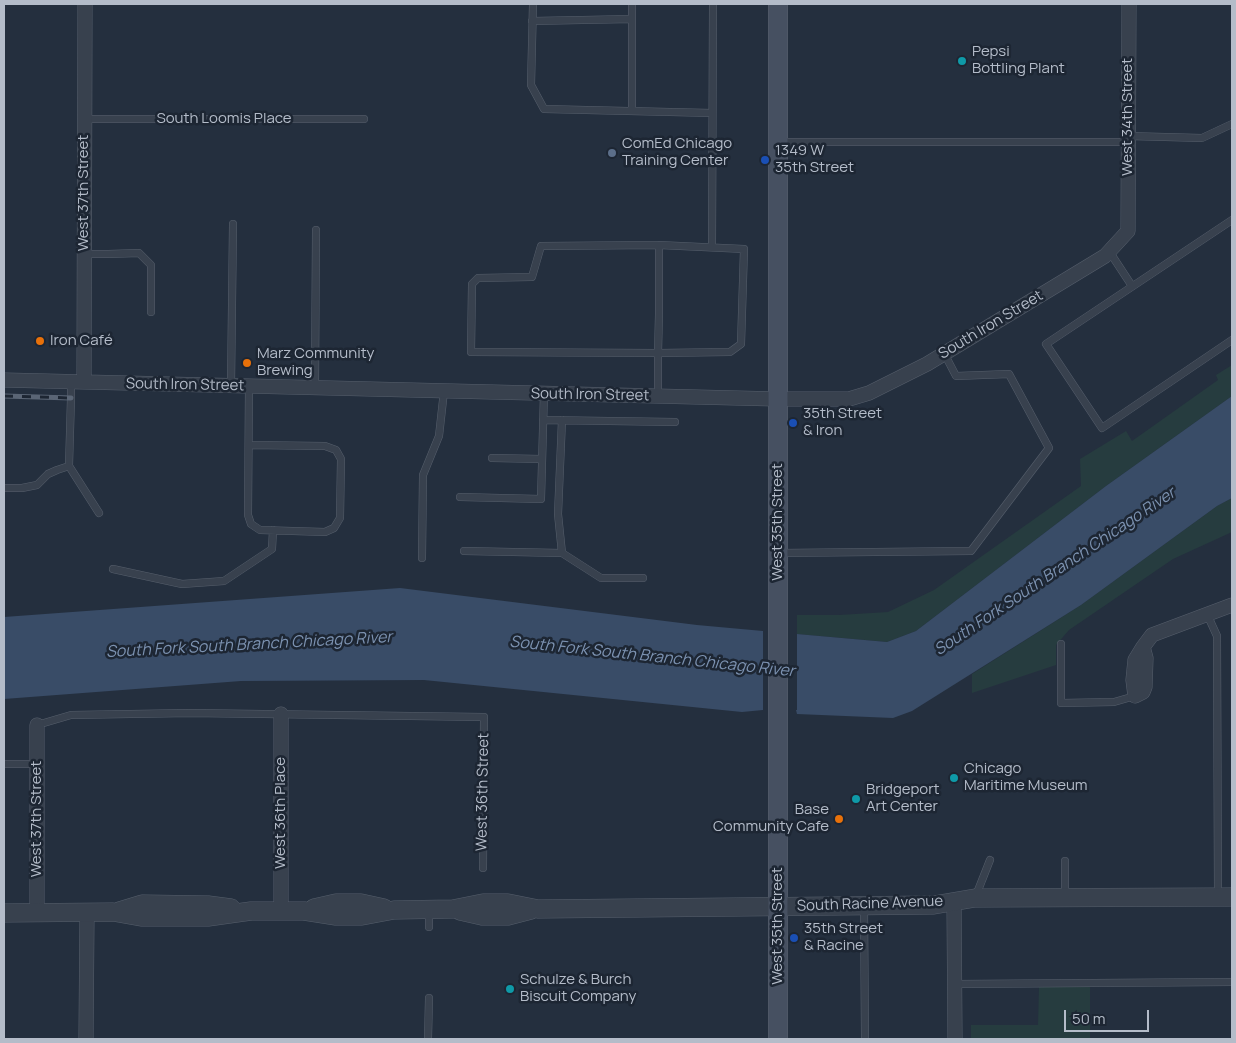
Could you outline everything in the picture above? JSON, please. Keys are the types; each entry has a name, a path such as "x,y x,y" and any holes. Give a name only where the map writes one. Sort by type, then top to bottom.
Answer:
{"main road":[{"name":"West 35th Street","path":"778,4 778,1039"}],"street":[{"name":"West 37th Street","path":"77,382 84,254 85,4"},
{"name":"West 34th Street","path":"1128,4 1128,231"},
{"name":"South Iron Street","path":"4,380 544,394 849,399 869,394 926,364 1104,256 1128,231"},
{"path":"1135,696 1133,680 1135,660 1152,635 1232,604"},
{"name":"West 36th Place","path":"281,911 282,714"},
{"name":"West 37th Street","path":"37,725 37,913"},
{"name":"South Racine Avenue","path":"4,913 114,912 142,904 208,904 252,911 304,911 336,903 362,903 429,918 453,909 482,916 508,916 538,909 934,905 975,898 1225,897"},
{"path":"954,901 954,1039"},
{"path":"86,1039 87,912"}],"lane":[{"path":"533,4 531,85 544,109 712,113"},
{"path":"632,4 632,111"},
{"path":"712,247 713,4"},
{"path":"532,21 632,19"},
{"name":"South Loomis Place","path":"85,119 364,119"},
{"path":"778,142 1202,138 1232,124"},
{"path":"1232,220 1046,344 1102,428 1232,340"},
{"path":"231,386 233,224"},
{"path":"315,388 316,230"},
{"path":"658,396 659,245"},
{"path":"659,245 712,247 744,249 742,344 730,352 471,352 472,284 478,278 532,278 541,246 659,245"},
{"path":"1109,251 1132,286"},
{"path":"84,254 139,253 151,265 151,312"},
{"path":"778,553 970,551 1049,448 1008,374 956,376 944,353"},
{"path":"77,382 71,398 69,466 99,514"},
{"path":"249,386 248,515 251,524 260,530 325,532 334,528 340,518 341,458 336,450 325,446 249,445"},
{"path":"422,558 423,475 439,436 444,391"},
{"path":"460,497 541,499 544,394"},
{"path":"543,420 675,422"},
{"path":"562,420 558,514 562,553"},
{"path":"492,458 542,459"},
{"path":"4,488 22,488 37,485 48,474 69,466"},
{"path":"113,570 182,584 224,581 272,549 273,530"},
{"path":"464,551 562,553 601,578 643,578"},
{"path":"1207,614 1217,636 1225,897"},
{"path":"1061,644 1061,703 1114,702 1135,696"},
{"path":"37,725 71,715 282,714"},
{"name":"West 36th Street","path":"282,714 484,717 483,868"},
{"path":"4,764 37,764"},
{"path":"975,898 990,860"},
{"path":"1065,898 1066,861"},
{"path":"864,906 865,1039"},
{"path":"954,984 1232,982"},
{"path":"428,998 428,1039"}],"green space":[{"path":"1232,365 1232,396 1106,486 916,631 887,642 797,634 797,615 888,612 934,590 1081,486 1080,459 1126,431 1132,441 1218,380 1216,375"},
{"path":"1232,498 1232,532 1173,559 1069,630 1056,645 1056,665 972,693 972,674 1081,605 1217,506"},
{"path":"1039,987 1090,987 1090,1039 971,1039 971,1025 1038,1025"}],"water":[{"name":"South Fork South Branch Chicago River","path":"1232,396 1232,498 1217,506 1081,605 912,711 893,718 797,714 796,710 742,712 424,680 241,681 4,699 4,617 400,588 697,625 763,631 763,643 797,643 797,634 887,642 916,631 1106,486"}],"pier":[{"path":"763,643 797,643 797,710 763,710"}],"railway":[{"path":"4,396 71,398"}],"place":[{"name":"Pepsi Bottling Plant","path":"962,61"},
{"name":"ComEd Chicago Training Center","path":"612,153"},
{"name":"1349 W 35th Street","path":"765,160"},
{"name":"Iron Café","path":"40,341"},
{"name":"Marz Community Brewing","path":"247,363"},
{"name":"35th Street & Iron","path":"793,423"},
{"name":"Chicago Maritime Museum","path":"954,778"},
{"name":"Bridgeport Art Center","path":"856,799"},
{"name":"Base Community Cafe","path":"839,819"},
{"name":"35th Street & Racine","path":"794,938"},
{"name":"Schulze & Burch Biscuit Company","path":"510,989"}]}
